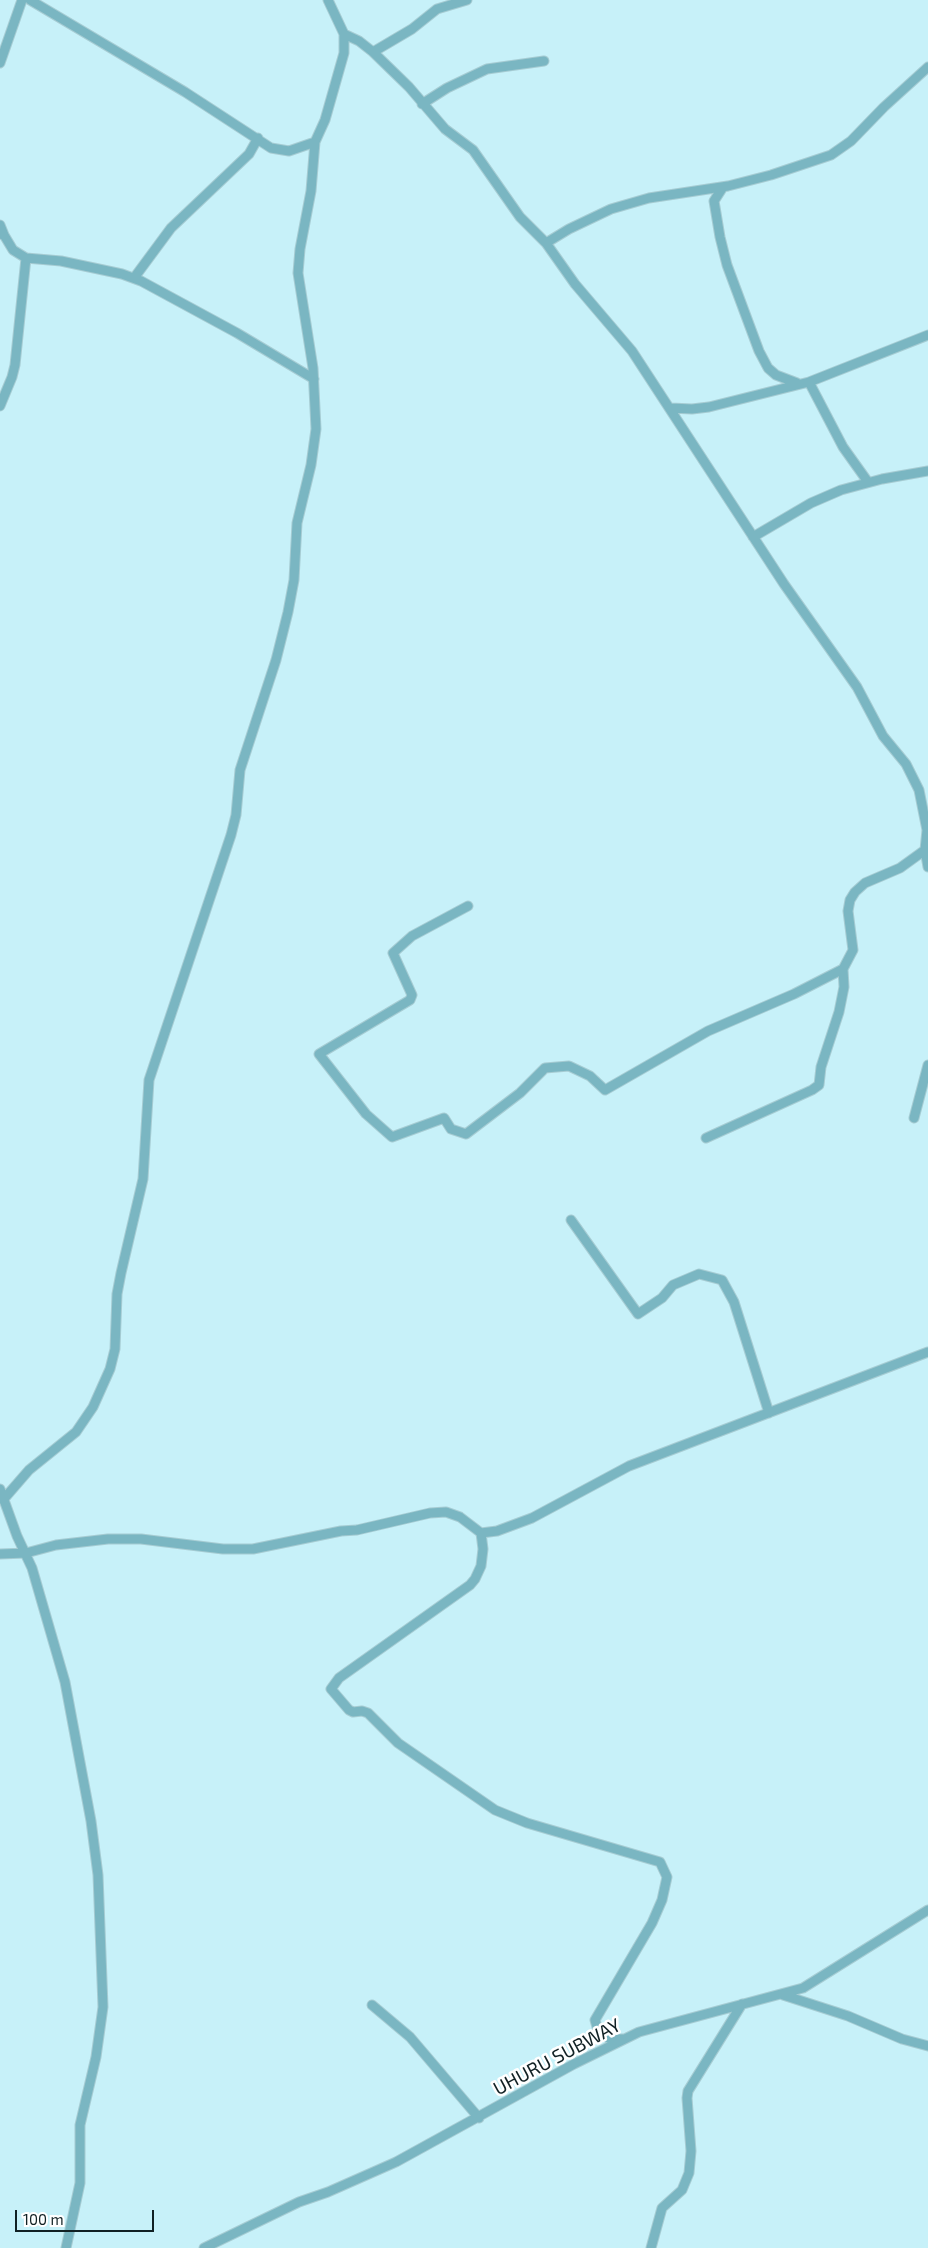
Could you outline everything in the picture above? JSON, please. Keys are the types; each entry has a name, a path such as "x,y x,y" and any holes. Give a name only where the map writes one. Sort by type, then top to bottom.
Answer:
{"street":[{"path":"0,63 22,0"},
{"path":"30,0 185,92 271,148 289,151 315,142"},
{"path":"328,0 344,34 344,53"},
{"path":"373,52 412,29 437,9 467,0"},
{"path":"344,34 359,41 373,52 409,87 446,129 473,150 520,217 546,243 575,284 632,351 671,408 753,537 848,673 884,736 910,771 919,790 925,820 927,836 925,850 928,867"},
{"path":"3,1500 29,1470 76,1432 93,1407 114,1359 117,1294 143,1178 149,1080 232,835 236,815 240,770 283,633 294,580 297,523 314,447 314,379 298,273 300,248 305,227 315,157 315,142 325,120 347,43 350,40 359,41"},
{"path":"422,104 447,88 487,69 544,61"},
{"path":"546,243 569,228 611,209 658,197 724,187 771,175 838,152 928,67"},
{"path":"134,278 172,228 249,154 258,138"},
{"path":"724,187 714,201 720,237 727,265 759,351 768,368 776,375 805,383 843,447 868,482"},
{"path":"0,225 2,234 13,250 26,258 60,261 134,278 238,334 314,379"},
{"path":"0,406 12,377 26,258"},
{"path":"671,408 692,409 709,407 805,383 928,335"},
{"path":"753,537 811,503 841,490 868,482 928,472"},
{"path":"706,1138 817,1087 823,1061 838,1020 843,993 843,969 853,950 848,911 852,895 865,883 900,868 925,850"},
{"path":"468,906 412,936 393,953 412,995 410,1000 319,1054 366,1114 392,1137 444,1118 451,1129 466,1134 520,1093 545,1068 569,1066 590,1076 605,1090 708,1031 794,994 843,969"},
{"path":"914,1118 928,1065"},
{"path":"571,1220 638,1314 662,1298 673,1285 699,1274 722,1280 734,1302 769,1413"},
{"path":"0,1554 26,1553 56,1545 108,1539 141,1539 223,1549 259,1548 446,1512 460,1517 481,1533 498,1531 532,1518 629,1466 928,1352"},
{"path":"0,1489 17,1536 37,1582 65,1682 95,1849 101,1922 102,2020 96,2057 81,2118 80,2183 66,2248"},
{"path":"481,1533 483,1549 481,1566 470,1585 339,1678 331,1689 349,1710 368,1713 398,1742 495,1810 527,1823 660,1862 667,1877 662,1900 648,1929 595,2020 597,2027 606,2037 624,2039"},
{"name":"UHURU SUBWAY","path":"204,2248 299,2202 328,2192 396,2162 624,2039 654,2027 783,1995 819,1980 928,1910"},
{"path":"783,1995 848,2016 890,2035 928,2046"},
{"path":"651,2248 662,2208 682,2190 689,2173 691,2151 688,2091 742,2004"},
{"path":"372,2005 410,2038 479,2118"}]}
